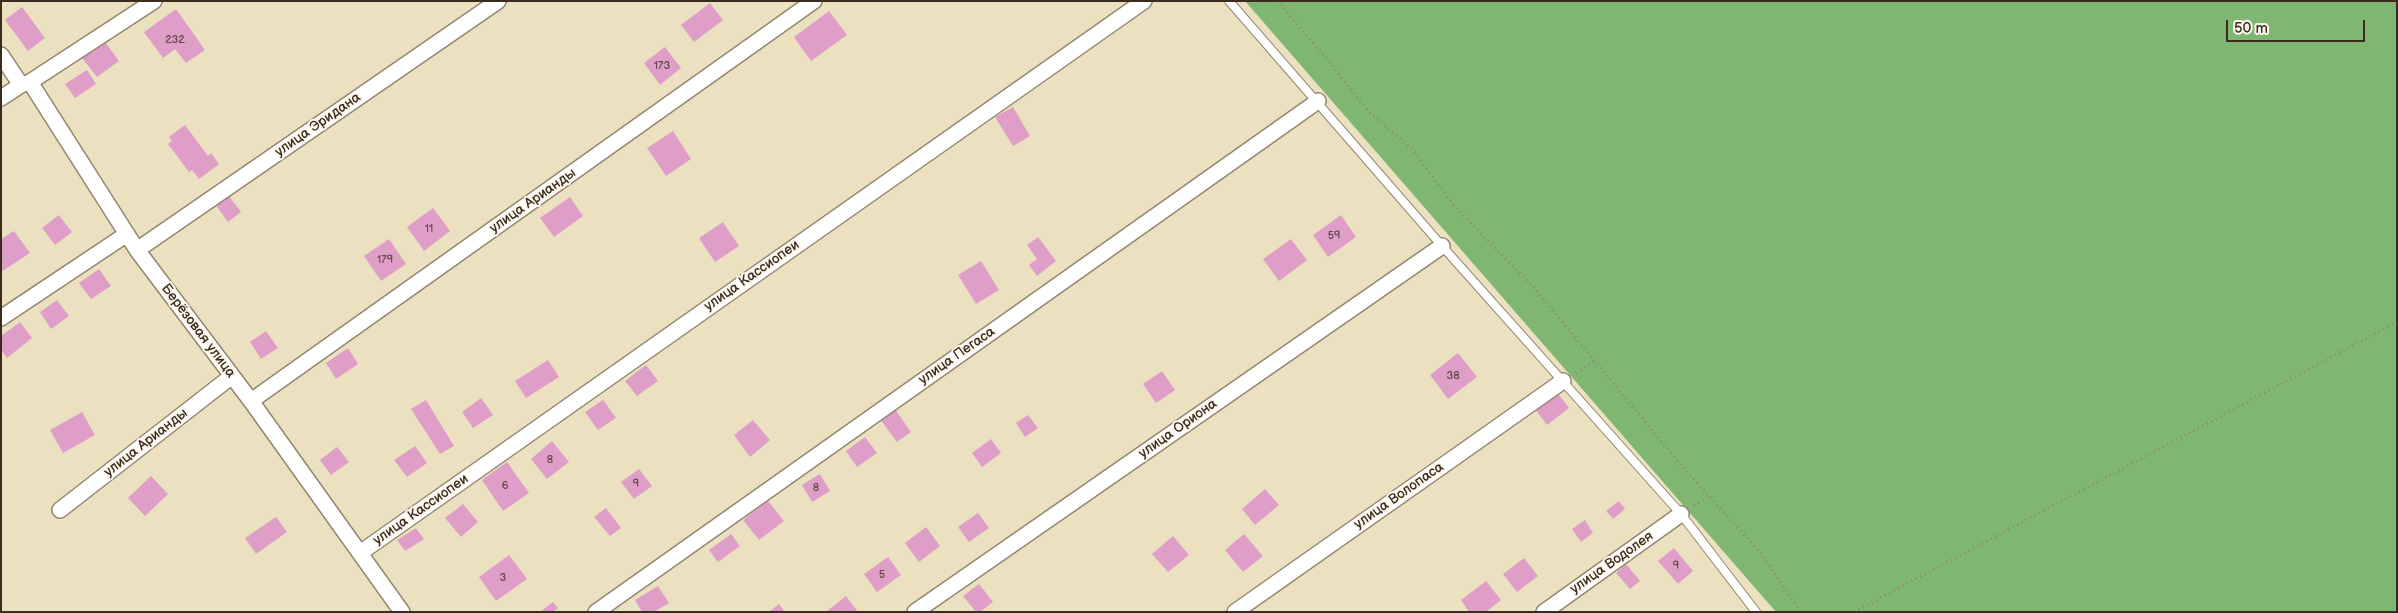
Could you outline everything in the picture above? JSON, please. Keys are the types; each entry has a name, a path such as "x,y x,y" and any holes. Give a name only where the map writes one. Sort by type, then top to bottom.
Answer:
{"street":[{"path":"1,98 154,1"},
{"name":"улица Эридана","path":"137,250 498,1"},
{"name":"улица Арианды","path":"251,401 814,1"},
{"name":"улица Кассиопеи","path":"360,553 1144,1"},
{"name":"Берёзовая улица","path":"1,56 25,83 137,250 251,401 402,612"},
{"name":"улица Пегаса","path":"596,612 1318,101"},
{"path":"1,318 127,234"},
{"name":"улица Ориона","path":"915,612 1442,246"},
{"name":"улица Арианды","path":"60,510 232,376"},
{"name":"улица Волопаса","path":"1235,612 1563,381"},
{"name":"улица Водолея","path":"1544,612 1681,514"}],"lane":[{"path":"1229,1 1318,101 1442,246 1681,514 1756,612"}],"path":[{"path":"1276,1 1327,59 1368,110 1413,150 1455,207 1536,290 1679,463 1759,551 1801,612"},
{"path":"1854,612 2397,322"},
{"path":"1563,381 1595,361"}],"green space":[{"path":"1245,1 2397,1 2397,612 1776,612"}],"building":[{"path":"710,3 723,20 694,42 681,25"},
{"path":"22,7 45,38 28,51 5,20"},
{"path":"176,9 205,50 186,63 175,49 163,58 144,32"},
{"path":"829,11 847,35 811,61 794,37"},
{"path":"105,42 119,61 97,77 82,58"},
{"path":"665,47 681,68 660,85 644,63"},
{"path":"87,70 96,84 75,98 65,84"},
{"path":"1013,107 1030,136 1013,146 995,117"},
{"path":"185,125 208,156 211,153 219,164 199,179 192,170 189,172 168,144 172,141 169,137"},
{"path":"673,131 691,159 666,176 647,148"},
{"path":"226,192 241,212 228,222 213,201"},
{"path":"570,197 583,216 554,237 540,218"},
{"path":"433,208 450,231 424,251 407,227"},
{"path":"59,215 72,232 55,245 42,228"},
{"path":"1341,215 1356,237 1328,257 1313,235"},
{"path":"723,222 739,246 715,262 699,238"},
{"path":"14,231 30,253 1,272 1,239"},
{"path":"1038,237 1056,261 1037,276 1029,265 1037,259 1027,245"},
{"path":"389,239 406,264 381,281 364,256"},
{"path":"1291,239 1307,260 1279,281 1263,259"},
{"path":"981,261 999,290 976,304 958,275"},
{"path":"99,269 111,286 91,299 79,283"},
{"path":"57,300 69,316 51,329 40,312"},
{"path":"20,322 32,338 7,358 1,350 1,336"},
{"path":"266,331 278,348 261,359 250,342"},
{"path":"348,348 358,364 336,379 326,363"},
{"path":"1458,353 1477,377 1448,399 1430,375"},
{"path":"548,360 559,377 526,398 515,381"},
{"path":"646,365 658,381 637,396 625,381"},
{"path":"1162,371 1175,390 1156,403 1143,384"},
{"path":"1557,392 1569,408 1547,425 1535,409"},
{"path":"481,398 493,415 473,428 462,412"},
{"path":"426,400 454,446 440,454 411,409"},
{"path":"603,400 616,418 598,430 585,412"},
{"path":"895,409 911,432 897,442 880,419"},
{"path":"82,412 95,435 63,453 50,430"},
{"path":"1028,415 1038,428 1025,437 1016,423"},
{"path":"753,420 770,440 750,457 734,435"},
{"path":"865,437 877,453 857,467 846,451"},
{"path":"991,439 1001,453 982,467 972,453"},
{"path":"552,441 569,462 547,479 531,459"},
{"path":"415,446 427,463 407,477 394,460"},
{"path":"337,447 349,462 331,475 320,460"},
{"path":"507,462 529,493 503,511 482,480"},
{"path":"639,469 652,486 634,499 621,482"},
{"path":"820,474 830,491 812,502 802,485"},
{"path":"151,476 168,494 145,516 128,498"},
{"path":"1265,489 1279,505 1255,525 1242,509"},
{"path":"768,501 784,521 759,540 743,520"},
{"path":"1619,501 1625,509 1613,519 1606,511"},
{"path":"463,504 478,522 461,537 445,518"},
{"path":"606,508 621,528 610,536 594,517"},
{"path":"978,513 989,528 969,542 958,527"},
{"path":"276,517 287,532 256,554 245,538"},
{"path":"1585,520 1593,533 1581,542 1572,529"},
{"path":"926,527 940,546 919,562 905,543"},
{"path":"416,528 424,539 405,551 397,540"},
{"path":"731,534 740,546 718,562 709,550"},
{"path":"1244,534 1263,556 1243,572 1225,550"},
{"path":"1173,536 1189,555 1168,572 1152,554"},
{"path":"1674,548 1693,571 1678,584 1658,561"},
{"path":"509,555 527,579 496,601 479,577"},
{"path":"888,557 901,575 877,592 864,574"},
{"path":"1524,558 1538,576 1517,592 1503,574"},
{"path":"1626,564 1640,581 1630,589 1616,573"},
{"path":"1486,581 1501,600 1486,612 1469,612 1461,600"},
{"path":"979,584 993,602 980,612 976,612 963,596"},
{"path":"658,586 669,603 654,612 642,612 635,600"},
{"path":"846,596 858,612 826,612"},
{"path":"553,602 558,608 553,612 540,612"},
{"path":"779,604 785,612 769,612"}]}
